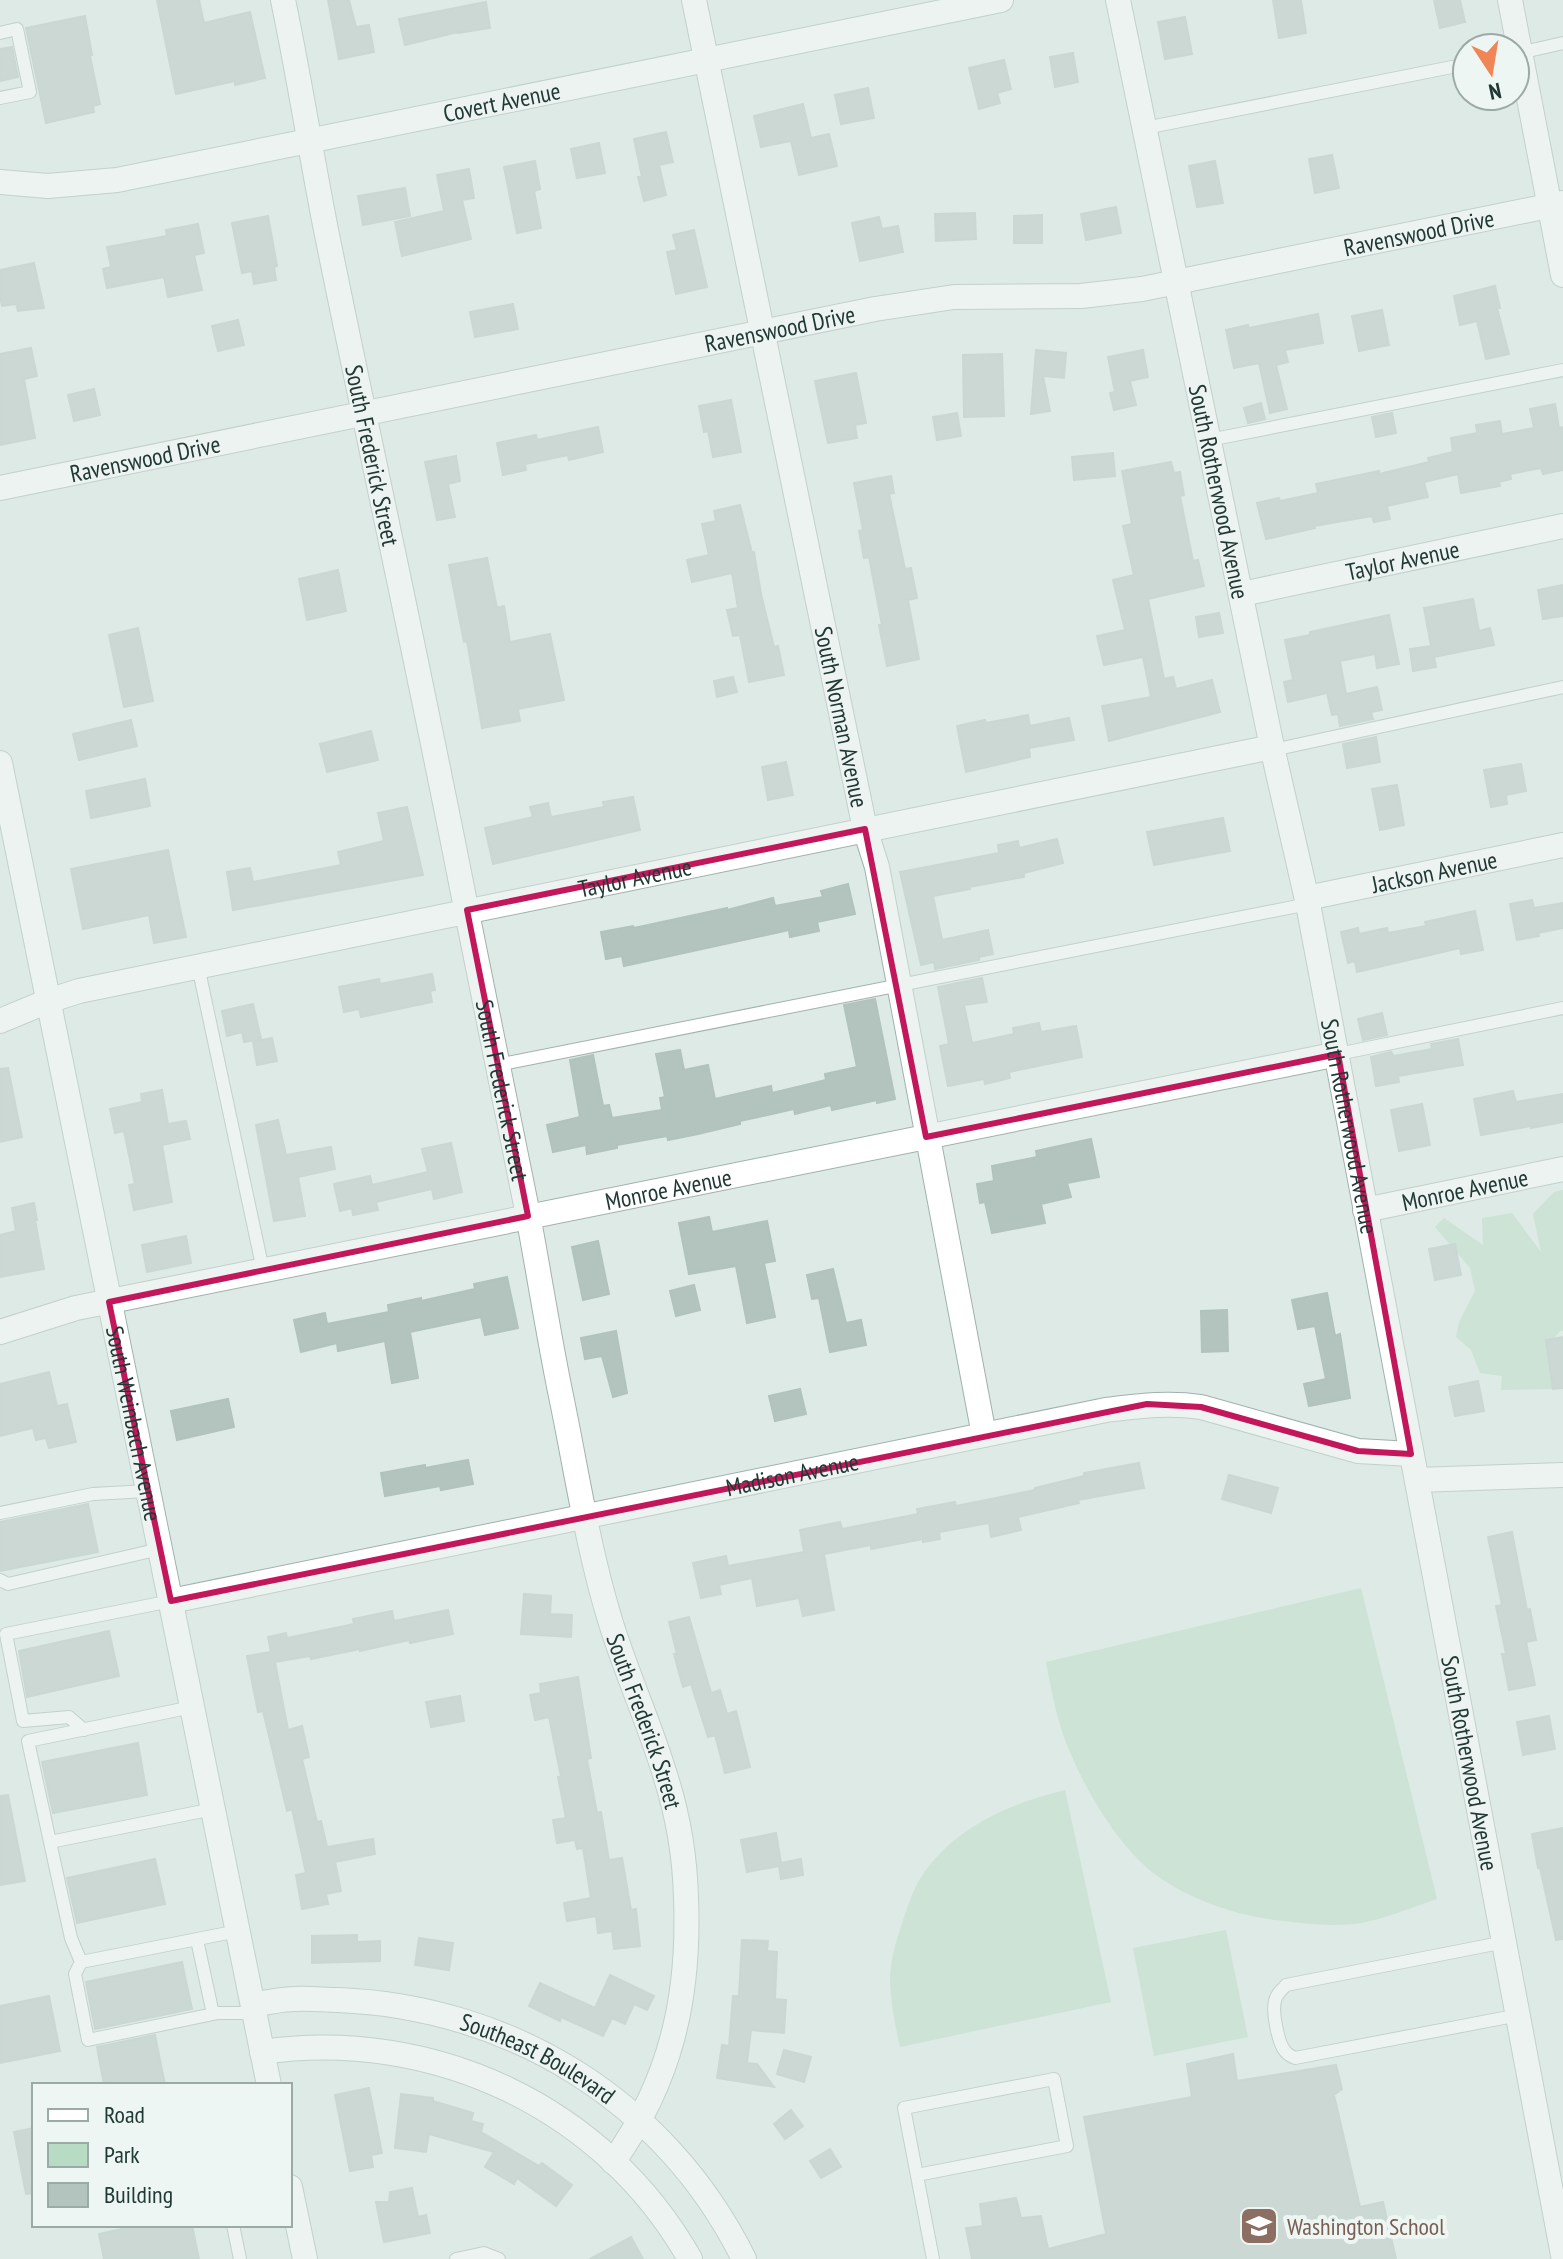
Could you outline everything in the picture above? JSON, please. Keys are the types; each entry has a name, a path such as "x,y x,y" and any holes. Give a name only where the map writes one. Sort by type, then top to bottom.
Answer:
{"street":[{"name":"South Frederick Street","path":"283,0 308,142 467,910 586,1517 610,1620 670,1793 680,1839 686,1895 686,1947 678,2024 654,2093 613,2162"},
{"name":"South Norman Avenue","path":"694,0 865,829 877,867 984,1435"},
{"name":"Covert Avenue","path":"0,182 48,186 117,180 1001,0"},
{"name":"South Rotherwood Avenue","path":"1118,0 1273,748 1308,901 1519,2015 1553,2138 1563,2255"},
{"path":"1510,0 1514,32"},
{"path":"1531,107 1556,204 1563,275"},
{"name":"Ravenswood Drive","path":"0,488 875,309 954,297 1081,296 1142,289 1556,204"},
{"name":"Taylor Avenue","path":"1242,594 1563,526"},
{"name":"Taylor Avenue","path":"0,1021 79,991 1273,748"},
{"name":"South Weinbach Avenue","path":"0,768 269,2083"},
{"name":"Jackson Avenue","path":"1308,901 1563,845"},
{"name":"Monroe Avenue","path":"0,1332 76,1308 1338,1054"},
{"name":"Monroe Avenue","path":"1365,1210 1563,1169"},
{"name":"Madison Avenue","path":"171,1601 1147,1404 1177,1403 1358,1451 1411,1454"},
{"path":"1417,1480 1563,1475"},
{"name":"Southeast Boulevard","path":"254,2008 296,1999 354,2001 420,2009 456,2018 523,2042 572,2068 639,2120 708,2196 744,2259"},
{"name":"Southeast Boulevard","path":"262,2052 298,2047 380,2051 442,2064 503,2086 546,2108 613,2162 648,2197 690,2259"},
{"path":"292,2199 305,2259"}],"lane":[{"path":"0,33 17,29 30,92 0,98"},
{"path":"1531,50 1563,43"},
{"path":"1145,128 1451,67"},
{"path":"1209,440 1563,370"},
{"path":"1273,748 1563,687"},
{"path":"497,1065 1308,901"},
{"path":"198,966 263,1270"},
{"path":"1338,1054 1563,1008"},
{"path":"0,1513 93,1494 148,1491"},
{"path":"0,1580 8,1584 160,1549"},
{"path":"84,1730 69,1717 23,1721 6,1634 171,1601"},
{"path":"192,1707 28,1741 71,1938 81,1962 75,1974 88,2040 254,2008"},
{"path":"50,1842 213,1809"},
{"path":"81,1962 238,1931"},
{"path":"197,1940 213,2014"},
{"path":"1505,1942 1286,1985 1277,1994 1275,2018 1281,2045 1286,2054 1295,2058 1519,2015"},
{"path":"917,2175 1067,2146 1054,2079 904,2108 933,2259"},
{"path":"233,2227 240,2259"},
{"path":"456,2259 484,2253 499,2259"}],"highlighted area":[{"path":"865,829 926,1137 1338,1054 1411,1454 1358,1451 1201,1407 1147,1404 171,1601 109,1302 528,1216 467,910"}],"green space":[{"path":"1563,1190 1563,1331 1547,1347 1553,1389 1501,1390 1502,1376 1480,1373 1471,1350 1456,1337 1459,1322 1475,1291 1470,1268 1435,1227 1444,1218 1483,1245 1482,1218 1512,1213 1541,1252 1533,1214 1554,1192"},
{"path":"1361,1588 1437,1899 1364,1922 1315,1924 1276,1920 1227,1909 1166,1882 1125,1844 1090,1793 1062,1731 1046,1662"},
{"path":"1065,1790 1111,2002 900,2047 891,1998 891,1967 907,1908 922,1876 950,1844 985,1820 1024,1802"},
{"path":"1226,1930 1248,2037 1154,2056 1133,1948"}],"building":[{"path":"157,0 199,0 204,23 250,12 265,78 176,94"},
{"path":"328,0 349,0 356,27 369,25 374,52 339,59"},
{"path":"1273,0 1301,0 1306,33 1279,38"},
{"path":"1434,0 1460,0 1465,22 1440,28"},
{"path":"486,2 490,28 405,45 399,19"},
{"path":"85,16 100,104 93,106 94,112 46,123 26,28"},
{"path":"1185,17 1192,54 1165,59 1158,22"},
{"path":"12,47 18,77 0,81 0,49"},
{"path":"1073,53 1078,82 1055,87 1050,57"},
{"path":"1004,60 1011,89 997,93 1000,103 979,109 969,68"},
{"path":"868,88 874,118 841,124 835,95"},
{"path":"803,104 811,138 829,134 837,166 799,175 791,141 761,147 754,116"},
{"path":"666,132 673,162 659,165 666,195 644,201 634,139"},
{"path":"599,143 605,173 577,178 571,149"},
{"path":"1332,155 1339,188 1315,193 1309,159"},
{"path":"535,161 540,189 534,191 541,228 517,233 504,167"},
{"path":"1215,161 1223,203 1197,207 1189,166"},
{"path":"469,169 474,198 462,200 471,239 402,256 395,222 444,211 437,175"},
{"path":"405,188 410,216 363,225 358,196"},
{"path":"1116,207 1121,233 1086,240 1081,214"},
{"path":"975,213 976,239 936,241 935,214"},
{"path":"1042,215 1042,243 1014,243 1014,216"},
{"path":"268,216 277,266 274,267 276,280 254,284 252,271 242,273 232,223"},
{"path":"879,217 882,229 898,226 903,252 860,261 852,223"},
{"path":"198,224 204,253 194,255 202,290 168,297 164,277 107,288 103,269 111,267 107,247 167,236 166,230"},
{"path":"694,230 707,287 676,294 667,252 677,250 673,235"},
{"path":"34,263 44,308 18,311 16,304 2,306 0,270"},
{"path":"1495,286 1500,308 1497,308 1509,354 1486,359 1477,321 1460,325 1454,296"},
{"path":"513,304 518,329 475,337 470,312"},
{"path":"1382,310 1389,345 1359,351 1352,316"},
{"path":"1318,314 1323,343 1285,350 1288,362 1276,365 1287,409 1270,413 1259,363 1234,368 1226,330"},
{"path":"238,320 244,345 218,351 212,326"},
{"path":"31,348 37,376 24,379 35,438 0,445 0,354"},
{"path":"1036,350 1066,353 1064,378 1043,376 1050,411 1031,414"},
{"path":"1143,350 1148,377 1130,381 1136,405 1114,410 1110,393 1115,392 1108,357"},
{"path":"1002,354 1004,416 964,417 963,355"},
{"path":"856,373 866,423 855,425 857,438 828,443 815,381"},
{"path":"94,389 100,415 74,421 68,395"},
{"path":"731,400 741,452 713,457 699,406"},
{"path":"1261,403 1265,419 1248,423 1244,408"},
{"path":"1555,404 1559,428 1563,427 1563,470 1543,474 1541,468 1510,474 1511,479 1499,482 1500,486 1461,493 1458,474 1424,482 1428,497 1387,506 1390,519 1374,522 1372,516 1314,526 1266,539 1257,503 1318,493 1316,484 1429,462 1428,458 1453,452 1451,438 1477,433 1476,425 1500,421 1502,434 1534,428 1530,409"},
{"path":"957,413 961,436 937,440 933,417"},
{"path":"1392,413 1396,433 1376,437 1372,417"},
{"path":"598,427 603,452 569,460 568,455 525,464 526,470 503,475 497,443 536,435 537,440"},
{"path":"1113,453 1115,476 1074,480 1072,457"},
{"path":"456,456 460,481 448,484 455,517 437,520 425,462"},
{"path":"1171,462 1174,473 1180,472 1184,495 1180,496 1193,561 1198,560 1204,586 1148,599 1164,679 1173,677 1176,689 1212,680 1220,712 1109,741 1102,706 1151,697 1143,657 1104,665 1097,636 1125,630 1113,580 1134,575 1123,526 1132,524 1122,471"},
{"path":"891,476 894,493 889,494 905,569 911,568 917,598 908,600 919,659 887,666 869,557 864,558 859,531 863,530 854,483"},
{"path":"740,505 754,552 774,647 778,646 784,675 749,682 740,635 733,636 727,610 738,608 732,573 692,582 687,560 709,555 702,524 716,521 714,511"},
{"path":"487,558 497,608 504,606 510,642 550,634 564,700 518,709 520,721 482,728 467,641 464,642 449,565"},
{"path":"338,570 346,611 307,620 299,579"},
{"path":"1563,585 1563,616 1543,619 1538,590"},
{"path":"1473,599 1479,631 1490,628 1494,645 1434,657 1436,667 1413,671 1410,649 1431,646 1424,608"},
{"path":"1219,613 1223,633 1199,637 1196,617"},
{"path":"1389,615 1399,664 1377,668 1375,654 1340,661 1346,694 1377,687 1382,710 1371,712 1373,719 1340,726 1338,714 1332,715 1327,693 1288,702 1284,682 1293,680 1285,640"},
{"path":"138,628 153,701 124,707 109,635"},
{"path":"733,677 737,692 717,697 714,681"},
{"path":"1028,715 1030,726 1069,718 1074,740 1029,748 1030,757 966,772 957,726"},
{"path":"131,720 137,746 79,760 73,734"},
{"path":"371,731 378,760 327,772 320,744"},
{"path":"1376,737 1380,762 1347,768 1343,744"},
{"path":"786,762 793,795 768,800 762,767"},
{"path":"1521,764 1526,791 1506,795 1507,804 1491,807 1484,770"},
{"path":"145,779 150,806 91,818 86,791"},
{"path":"1397,785 1404,825 1380,830 1372,789"},
{"path":"633,797 640,830 493,864 485,828 533,817 530,807 548,803 551,817 604,807 603,802"},
{"path":"407,807 423,875 233,910 227,872 250,868 253,882 341,865 338,852 384,841 378,813"},
{"path":"1223,818 1230,851 1154,865 1147,832"},
{"path":"1057,839 1063,863 1024,873 1024,877 933,896 942,940 988,930 993,954 935,969 934,962 921,965 900,872 999,853 998,845 1018,841 1019,848"},
{"path":"168,850 186,937 154,943 149,915 83,929 71,869"},
{"path":"848,884 855,914 817,922 819,931 790,937 789,930 624,966 622,956 606,959 601,932 727,910 773,898 775,906 823,897 821,891"},
{"path":"1532,900 1534,908 1563,903 1563,928 1517,940 1510,904"},
{"path":"1475,911 1483,950 1461,954 1460,948 1357,972 1355,961 1348,963 1341,932 1358,928 1359,934 1387,928 1388,933 1426,926 1425,922"},
{"path":"432,974 435,990 430,991 432,1002 361,1017 359,1009 344,1012 339,987 379,979 380,984"},
{"path":"982,978 987,1002 964,1005 972,1043 1014,1034 1013,1028 1039,1023 1041,1032 1076,1026 1082,1057 1009,1072 1010,1078 985,1084 984,1079 948,1086 940,1046 949,1044 938,987"},
{"path":"875,999 895,1099 832,1110 831,1105 795,1114 794,1109 698,1134 617,1145 617,1148 587,1154 586,1145 553,1152 547,1125 580,1117 570,1060 593,1055 603,1106 609,1105 612,1118 662,1110 660,1098 665,1097 656,1054 680,1050 684,1070 708,1065 715,1099 771,1086 772,1093 826,1080 825,1074 857,1067 844,1005"},
{"path":"253,1004 261,1039 244,1042 242,1032 227,1036 222,1011"},
{"path":"1382,1013 1387,1035 1363,1040 1358,1019"},
{"path":"272,1038 277,1061 257,1065 253,1042"},
{"path":"1458,1039 1463,1065 1398,1076 1399,1082 1376,1086 1371,1057 1432,1049 1431,1044"},
{"path":"8,1068 22,1137 0,1142 0,1069"},
{"path":"162,1090 168,1124 186,1121 190,1139 162,1145 172,1202 134,1210 129,1185 135,1184 124,1131 115,1133 110,1109 142,1102 141,1094"},
{"path":"1513,1091 1516,1102 1563,1094 1563,1122 1481,1135 1474,1099"},
{"path":"1422,1104 1430,1145 1399,1151 1391,1110"},
{"path":"278,1120 286,1155 331,1147 335,1169 298,1177 305,1216 274,1221 256,1125"},
{"path":"1091,1139 1099,1177 1067,1183 1071,1197 1041,1204 1045,1223 992,1233 985,1202 980,1203 977,1184 994,1181 992,1166 1037,1157 1036,1151"},
{"path":"451,1143 462,1192 434,1199 432,1189 376,1202 378,1210 353,1215 352,1208 340,1211 334,1184 370,1176 372,1185 428,1172 422,1149"},
{"path":"34,1203 44,1269 0,1277 0,1235 16,1231 12,1208"},
{"path":"709,1217 712,1232 767,1221 775,1261 764,1263 775,1317 747,1323 736,1266 689,1274 679,1223"},
{"path":"186,1236 191,1263 147,1272 142,1245"},
{"path":"598,1241 609,1294 583,1300 572,1247"},
{"path":"1455,1244 1461,1275 1435,1280 1429,1249"},
{"path":"833,1269 846,1323 861,1320 866,1345 830,1352 819,1298 812,1299 807,1275"},
{"path":"507,1277 518,1328 485,1335 481,1317 410,1332 418,1378 392,1383 385,1341 338,1351 337,1343 301,1352 294,1320 325,1313 327,1324 389,1312 388,1305 475,1289 474,1284"},
{"path":"694,1285 700,1310 676,1316 670,1291"},
{"path":"1327,1293 1335,1336 1340,1334 1350,1398 1309,1406 1304,1384 1326,1379 1315,1326 1298,1329 1292,1300"},
{"path":"1227,1310 1228,1351 1202,1352 1201,1311"},
{"path":"616,1331 627,1393 613,1397 602,1356 585,1359 581,1338"},
{"path":"1563,1337 1563,1388 1553,1389 1546,1340"},
{"path":"49,1372 57,1406 67,1404 76,1442 49,1448 46,1438 36,1440 33,1428 0,1436 0,1384"},
{"path":"1478,1381 1484,1411 1455,1416 1449,1387"},
{"path":"800,1389 806,1414 775,1421 769,1396"},
{"path":"228,1399 234,1427 177,1440 171,1411"},
{"path":"468,1460 473,1484 441,1490 440,1486 385,1496 381,1473"},
{"path":"1139,1463 1144,1488 1078,1500 1079,1503 1018,1517 1021,1530 991,1537 989,1523 939,1532 940,1539 923,1542 923,1539 871,1549 871,1545 824,1554 834,1610 803,1616 799,1598 757,1606 752,1578 719,1585 721,1594 701,1598 693,1563 726,1556 728,1566 804,1552 800,1530 840,1522 842,1529 918,1514 917,1509 955,1502 956,1506 1035,1490 1084,1476 1084,1473"},
{"path":"1229,1475 1278,1488 1271,1513 1222,1499"},
{"path":"88,1504 98,1552 0,1571 0,1522"},
{"path":"1512,1532 1536,1640 1526,1642 1535,1685 1509,1690 1502,1654 1506,1654 1496,1606 1502,1605 1488,1537"},
{"path":"524,1594 551,1596 550,1614 572,1615 571,1637 521,1634"},
{"path":"448,1610 453,1634 311,1659 310,1656 275,1662 288,1730 302,1726 309,1757 302,1759 317,1822 321,1821 327,1847 373,1839 375,1854 335,1862 341,1891 326,1894 328,1904 302,1909 296,1875 306,1873 292,1809 287,1811 263,1711 258,1712 247,1656 271,1652 268,1637 286,1633 287,1638 354,1624 353,1619 392,1611 394,1621"},
{"path":"689,1617 711,1693 720,1690 727,1714 736,1711 750,1767 725,1773 715,1735 708,1737 691,1684 683,1687 669,1622"},
{"path":"109,1631 119,1676 27,1697 19,1651"},
{"path":"578,1677 591,1758 587,1759 597,1813 601,1812 609,1860 622,1858 631,1910 636,1909 640,1946 614,1949 612,1931 598,1933 596,1916 567,1921 564,1903 591,1898 583,1848 577,1849 575,1840 557,1843 553,1820 566,1818 558,1777 561,1777 549,1717 535,1720 530,1695 541,1693 540,1684"},
{"path":"460,1696 464,1721 431,1727 426,1702"},
{"path":"1549,1716 1555,1749 1523,1755 1517,1722"},
{"path":"138,1743 147,1795 53,1813 42,1762"},
{"path":"8,1795 25,1881 0,1885 0,1796"},
{"path":"1563,1828 1563,1939 1556,1940 1532,1834"},
{"path":"776,1833 781,1863 801,1859 803,1875 781,1879 779,1866 747,1872 741,1840"},
{"path":"155,1859 165,1904 77,1923 67,1878"},
{"path":"357,1935 357,1942 380,1941 380,1961 312,1963 312,1936"},
{"path":"419,1938 453,1943 449,1970 415,1965"},
{"path":"742,1940 768,1941 767,1951 777,1952 775,1999 786,2000 784,2033 751,2030 747,2063 757,2064 774,2087 717,2078 722,2045 729,2046 733,1996 739,1996"},
{"path":"182,1962 192,2009 95,2029 86,1982"},
{"path":"610,1975 654,1996 647,2010 634,2004 625,2024 612,2018 603,2036 529,2006 540,1983 595,2008"},
{"path":"49,1996 60,2051 0,2063 0,2006"},
{"path":"155,2035 165,2083 104,2083 97,2047"},
{"path":"784,2050 811,2057 804,2082 777,2074"},
{"path":"1233,2054 1237,2081 1336,2065 1342,2089 1334,2095 1360,2207 1383,2202 1396,2259 972,2259 966,2228 983,2226 980,2204 1016,2198 1021,2218 1041,2216 1048,2249 1106,2234 1084,2117 1192,2097 1187,2064"},
{"path":"369,2088 382,2153 371,2155 373,2167 350,2171 335,2095"},
{"path":"401,2094 433,2098 433,2101 473,2113 471,2121 483,2124 481,2132 539,2166 542,2163 572,2185 556,2206 517,2178 514,2184 485,2167 494,2152 429,2134 426,2152 395,2148"},
{"path":"791,2110 803,2126 785,2139 774,2124"},
{"path":"32,2128 32,2193 26,2194 14,2132"},
{"path":"830,2149 841,2167 821,2178 810,2161"},
{"path":"412,2188 418,2217 426,2215 430,2233 384,2242 376,2202 389,2202 390,2192"},
{"path":"131,2227 192,2227 199,2259 104,2259 99,2234"},
{"path":"631,2237 643,2259 590,2259"}],"place":[{"name":"Washington School","path":"1259,2226"}]}
